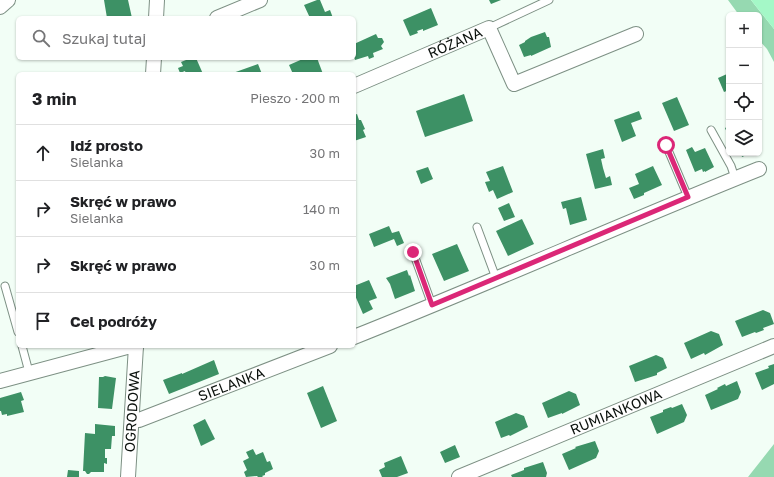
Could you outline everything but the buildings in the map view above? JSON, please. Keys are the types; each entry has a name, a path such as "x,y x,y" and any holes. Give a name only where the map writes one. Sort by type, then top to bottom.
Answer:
{"street":[{"path":"0,7 8,0"},
{"path":"156,16 157,0"},
{"path":"222,16 260,0"},
{"name":"RÓŻANA","path":"356,85 489,28 514,84 636,34"},
{"path":"153,72 154,60"},
{"path":"356,336 759,168"},
{"name":"RUMIANKOWA","path":"459,477 774,346"},
{"path":"0,381 123,348"},
{"name":"OGRODOWA","path":"128,477 136,348"},
{"name":"SIELANKA","path":"132,420 140,420 325,348"}],"lane":[{"path":"489,28 548,0"},
{"path":"711,130 731,166 735,178"},
{"path":"666,145 688,197"},
{"path":"477,227 496,278"},
{"path":"413,252 432,305"},
{"path":"5,286 16,325"},
{"path":"23,348 29,372"}],"shaded area":[{"path":"728,0 751,0 761,12 737,12"},
{"path":"751,0 774,0 774,29 762,12"},
{"path":"762,14 774,29 774,62 762,43"},
{"path":"774,444 774,477 748,477"}],"route":[{"path":"413,252 432,305 688,197 666,145"}]}
